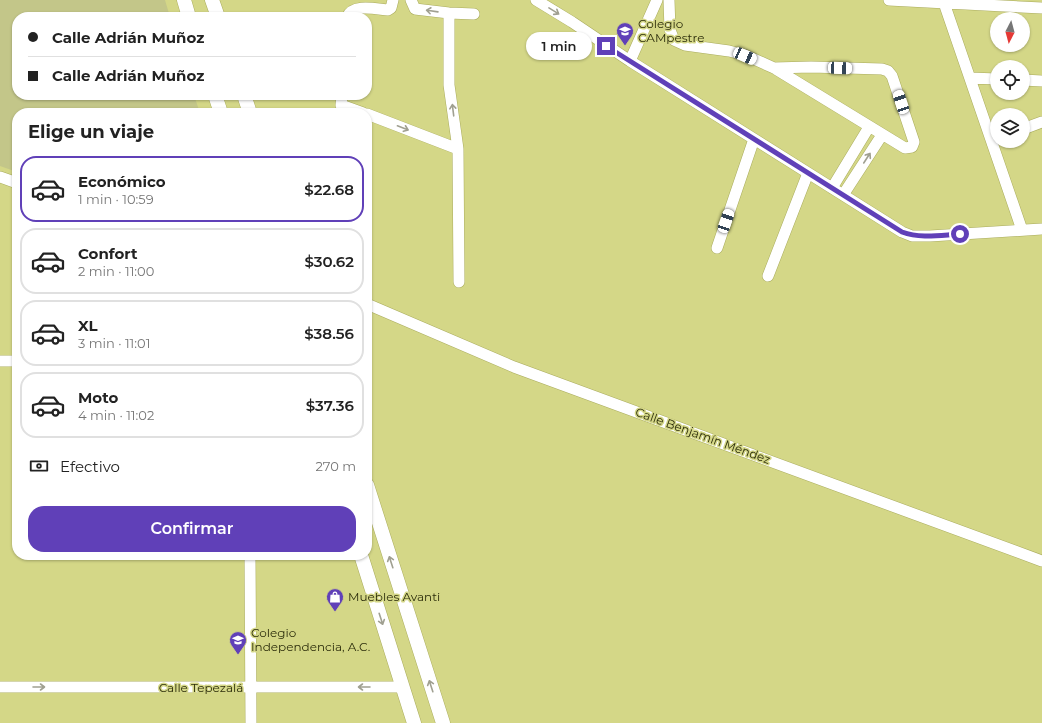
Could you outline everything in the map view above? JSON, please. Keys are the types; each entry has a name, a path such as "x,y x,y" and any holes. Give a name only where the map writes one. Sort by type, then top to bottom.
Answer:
{"main road":[{"path":"184,0 188,12"},
{"path":"212,0 216,12"},
{"path":"372,501 443,723"},
{"path":"363,560 414,723"}],"street":[{"path":"536,0 902,232 912,236 930,236 1042,229"},
{"path":"630,61 657,0"},
{"path":"669,0 670,30 674,40 685,45 729,51 774,68 882,135 905,148 912,147 914,142 892,76 888,70 812,67 774,68"},
{"path":"889,0 1042,8"},
{"path":"943,2 990,130"},
{"path":"349,12 358,8 388,10 392,4"},
{"path":"413,4 449,13 474,14"},
{"path":"449,13 449,85 458,149 459,282"},
{"path":"970,78 990,79"},
{"path":"1030,80 1042,81"},
{"path":"342,100 341,105 349,108"},
{"path":"372,116 458,149"},
{"path":"1030,126 1042,122"},
{"path":"832,188 869,126"},
{"path":"843,195 882,135"},
{"path":"717,248 754,139"},
{"path":"996,148 1022,230"},
{"path":"768,276 808,173"},
{"path":"0,177 12,181"},
{"name":"Calle Benjamín Méndez","path":"372,306 514,367 1042,561"},
{"path":"0,361 12,361"},
{"path":"250,560 251,723"},
{"name":"Calle Tepezalá","path":"0,687 403,687"}],"green space":[{"path":"0,0 165,0 169,12 12,12 12,100 196,100 198,108 12,108 12,170 0,166"}],"place":[{"name":"Colegio CAMpestre","path":"625,46"},
{"name":"Muebles Avanti","path":"335,612"},
{"name":"Colegio Independencia, A.C.","path":"238,655"}],"route":[{"path":"606,46 902,232 912,236 960,234"}]}
